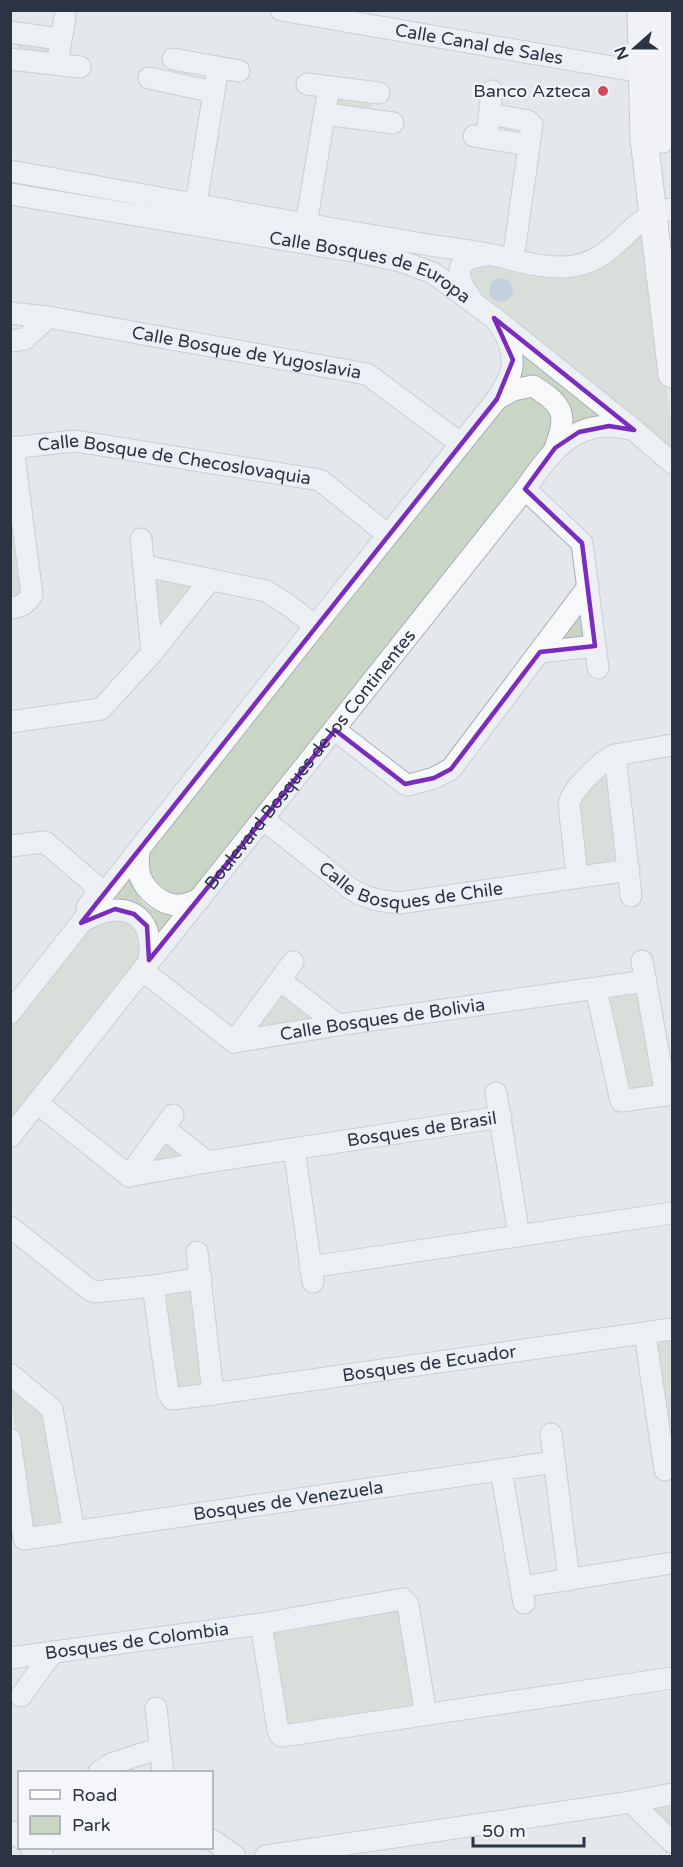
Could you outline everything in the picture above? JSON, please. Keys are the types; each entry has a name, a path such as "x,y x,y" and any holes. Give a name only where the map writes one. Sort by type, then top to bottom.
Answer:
{"main road":[{"path":"641,10 659,79"},
{"path":"666,10 659,79 644,139 667,216 672,374"}],"street":[{"name":"Calle Canal de Sales","path":"281,10 659,79"},
{"path":"57,64 65,17"},
{"path":"11,34 60,39"},
{"path":"170,82 174,49 218,67 239,71"},
{"path":"10,59 80,67"},
{"path":"196,204 218,67"},
{"path":"149,78 214,92"},
{"path":"308,84 329,87 380,86 385,122 325,114"},
{"path":"306,225 329,87"},
{"path":"492,92 490,114 480,137 529,146"},
{"path":"490,114 531,123 513,260"},
{"name":"Calle Bosques de Europa","path":"10,171 306,225 489,254 539,266 565,267 597,260 642,220 667,216"},
{"name":"Calle Bosques de Europa","path":"10,194 400,261 433,273 476,303 634,429 672,463"},
{"path":"476,303 463,288 459,276 463,263 470,258 489,254"},
{"name":"Calle Bosque de Yugoslavia","path":"10,313 48,317 367,374 461,444"},
{"path":"10,341 25,339 48,317"},
{"path":"15,999 139,852 315,626 497,399 510,376 513,360 502,328 494,318"},
{"path":"497,399 513,390 533,386 551,397 562,414 562,430 555,448"},
{"name":"Boulevard Bosques de los Continentes","path":"10,1137 525,489 555,448 579,432 594,427 634,429"},
{"name":"Calle Bosque de Checoslovaquia","path":"10,608 20,607 32,595 12,448 75,441 320,480 388,535"},
{"path":"525,489 582,543 598,668"},
{"path":"141,539 152,653"},
{"path":"145,566 266,591 315,626"},
{"path":"10,722 101,709 152,653 210,580"},
{"path":"334,730 405,784 410,785 434,778 451,769 588,586"},
{"path":"540,652 595,646"},
{"path":"10,731 78,722"},
{"path":"577,876 570,801 572,796 601,763 615,755 672,745"},
{"path":"615,755 631,896"},
{"path":"448,793 451,769"},
{"name":"Calle Bosques de Chile","path":"263,819 351,889 377,900 399,903 629,870"},
{"path":"10,836 48,833 110,887"},
{"path":"10,846 45,842 95,885 95,897 15,999 10,1014"},
{"path":"139,852 139,873 151,893 163,902 173,905 200,899"},
{"path":"81,922 115,909 134,914 147,926 151,941 145,965 234,1042 293,962"},
{"name":"Calle Bosques de Bolivia","path":"234,1042 596,989 644,971 669,1095"},
{"path":"280,980 338,1025"},
{"path":"596,989 620,1100 625,1102 669,1095"},
{"path":"496,1093 501,1117"},
{"path":"37,1103 129,1176 168,1122 207,1162"},
{"name":"Bosques de Brasil","path":"129,1176 501,1117 519,1236"},
{"path":"294,1149 311,1274 519,1236 672,1213"},
{"path":"10,1227 92,1291 153,1286 201,1278"},
{"path":"197,1252 213,1394"},
{"name":"Bosques de Ecuador","path":"153,1286 169,1395 174,1399 672,1329"},
{"path":"645,1334 667,1448 665,1470"},
{"path":"10,1374 52,1408 74,1531"},
{"path":"551,1434 569,1580"},
{"name":"Bosques de Venezuela","path":"10,1439 24,1539 554,1462"},
{"path":"501,1470 522,1595 569,1580 672,1563"},
{"name":"Bosques de Colombia","path":"10,1658 261,1624 399,1599 406,1601 409,1609 426,1715"},
{"path":"261,1624 280,1735 285,1736 672,1678"},
{"path":"22,1697 53,1652"},
{"path":"156,1708 163,1771"},
{"path":"111,1770 160,1748"},
{"path":"266,1857 672,1794"},
{"path":"631,1802 672,1842"},
{"path":"213,1841 235,1857"}],"highlighted area":[{"path":"494,318 634,430 609,426 579,432 555,448 525,489 582,543 595,646 540,652 451,769 434,778 405,784 335,730 149,960 147,926 134,914 115,909 81,923 497,399 513,360"}],"green space":[{"path":"18,41 53,45 50,55 18,51"},
{"path":"337,94 373,99 372,111 335,106"},
{"path":"644,228 672,426 672,449 481,298 474,288 470,274 473,266 478,263 583,274 603,268"},
{"path":"513,345 606,419 571,429 569,422 520,381"},
{"path":"524,394 548,401 556,433 194,893 187,897 160,894 145,868 148,855 424,507 504,400"},
{"path":"10,480 26,595 11,597 10,597"},
{"path":"152,575 197,585 158,637"},
{"path":"587,604 584,641 557,646"},
{"path":"606,765 623,861 582,869 574,802"},
{"path":"133,876 137,894 146,905 152,909 177,914 153,944 108,904"},
{"path":"113,914 143,927 140,961 11,1124 11,1028 95,922"},
{"path":"641,989 656,1089 623,1093 605,995"},
{"path":"280,994 313,1021 251,1036"},
{"path":"167,1139 186,1157 148,1165"},
{"path":"193,1286 208,1384 176,1396 160,1290"},
{"path":"672,1334 672,1445 667,1446 654,1337"},
{"path":"10,1381 45,1407 69,1528 33,1534 11,1400"},
{"path":"402,1607 422,1710 280,1734 262,1631"},
{"path":"672,1802 672,1837 642,1807"}],"water":[{"path":"501,278 510,281 513,290 510,299 501,302 492,299 489,290 492,281"}],"place":[{"name":"Banco Azteca","path":"603,91"}]}
